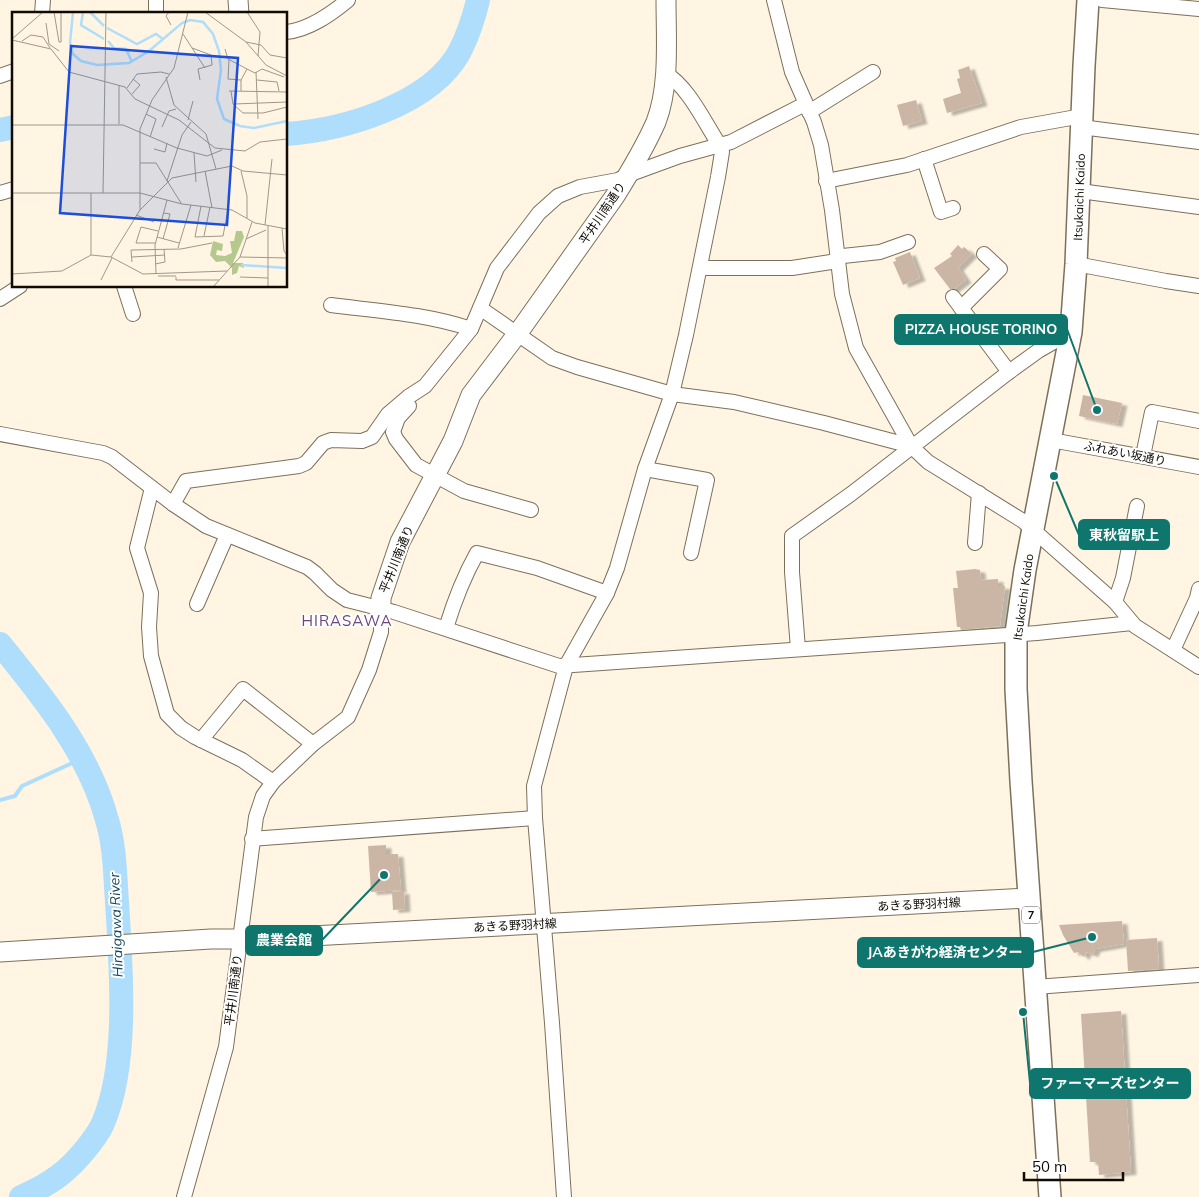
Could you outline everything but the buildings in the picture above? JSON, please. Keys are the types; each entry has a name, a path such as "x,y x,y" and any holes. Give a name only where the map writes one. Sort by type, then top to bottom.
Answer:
{"main road":[{"name":"平井川南通り","path":"381,608 381,598 400,542 453,441 472,395 518,333 628,175 656,121 662,100 665,74 666,0"},
{"name":"Itsukaichi Kaido","path":"1050,1197 1016,689 1016,633 1025,570 1071,332 1080,190 1081,122 1088,0"},
{"name":"あきる野羽村線","path":"0,952 211,939 254,939 1030,898"}],"street":[{"path":"288,32 293,31 330,7 348,0"},
{"path":"774,0 792,72 814,122 821,145 842,294 856,348 911,446 928,462 1023,521 1115,602 1132,623 1199,667"},
{"path":"1102,0 1199,9"},
{"path":"0,76 12,72"},
{"path":"531,510 464,491 435,475 416,464 396,439 393,432 398,418 471,329 497,268 539,213 558,196 580,187 618,180 680,156 720,146 740,138 807,108 873,72"},
{"path":"564,1197 534,786 566,666 572,651 607,593 622,555 645,469 672,394 718,177 722,152 720,146 684,90 673,78 665,74"},
{"path":"826,181 907,165 1021,127 1081,122 1199,142"},
{"path":"924,159 941,212 953,208"},
{"path":"1080,190 1199,207"},
{"path":"700,268 792,268 831,262 843,256 880,252 908,242"},
{"path":"984,254 1000,268 957,302 1009,372"},
{"path":"1076,264 1199,286"},
{"path":"0,298 17,288"},
{"path":"125,288 134,314"},
{"path":"331,305 397,313 456,324 471,329"},
{"path":"480,308 559,361 672,394 734,402 911,446"},
{"path":"798,649 792,572 792,536 852,494 911,446 949,420 1009,372 1038,351 1071,332"},
{"path":"173,504 186,481 299,466 306,463 323,443 331,440 362,441 372,437 388,414 425,386"},
{"path":"1143,456 1152,412 1199,421"},
{"path":"0,434 103,453 112,457 173,504 206,526 307,567 342,597 446,628 559,666 1037,633 1132,623"},
{"name":"ふれあい坂通り","path":"1051,440 1199,467"},
{"path":"645,469 707,480 691,553"},
{"path":"152,488 137,548 151,593 151,656 167,714 181,728 242,760 273,782"},
{"path":"975,542 979,493"},
{"path":"1115,602 1123,578 1137,506"},
{"path":"197,604 227,534"},
{"path":"446,628 455,597 477,553 537,568 607,593"},
{"path":"1173,650 1197,598 1199,589"},
{"name":"平井川南通り","path":"184,1197 226,1047 252,839 256,817 263,796 273,782 313,744 348,716 369,670 381,632 381,608"},
{"path":"201,740 243,688 313,744"},
{"path":"252,839 535,818"},
{"path":"1035,987 1199,975"}],"waterway":[{"name":"Hiraigawa River","path":"288,134 309,132 358,120 407,100 429,86 447,70 460,51 466,39 478,0"},
{"name":"Hiraigawa River","path":"0,130 12,127"},
{"name":"Hiraigawa River","path":"0,644 63,727 77,749 99,795 110,830 113,850 120,956 120,1044 117,1072 103,1123 89,1145 67,1169 50,1182 21,1197"},
{"path":"0,800 15,796 22,786 81,759"}],"place":[{"name":"PIZZA HOUSE TORINO","path":"1097,410"},
{"name":"東秋留駅上","path":"1054,476"},
{"name":"農業会館","path":"384,875"},
{"name":"JAあきがわ経済センター","path":"1092,937"},
{"name":"ファーマーズセンター","path":"1023,1012"}],"district":[{"name":"HIRASAWA","path":"347,620"}]}
